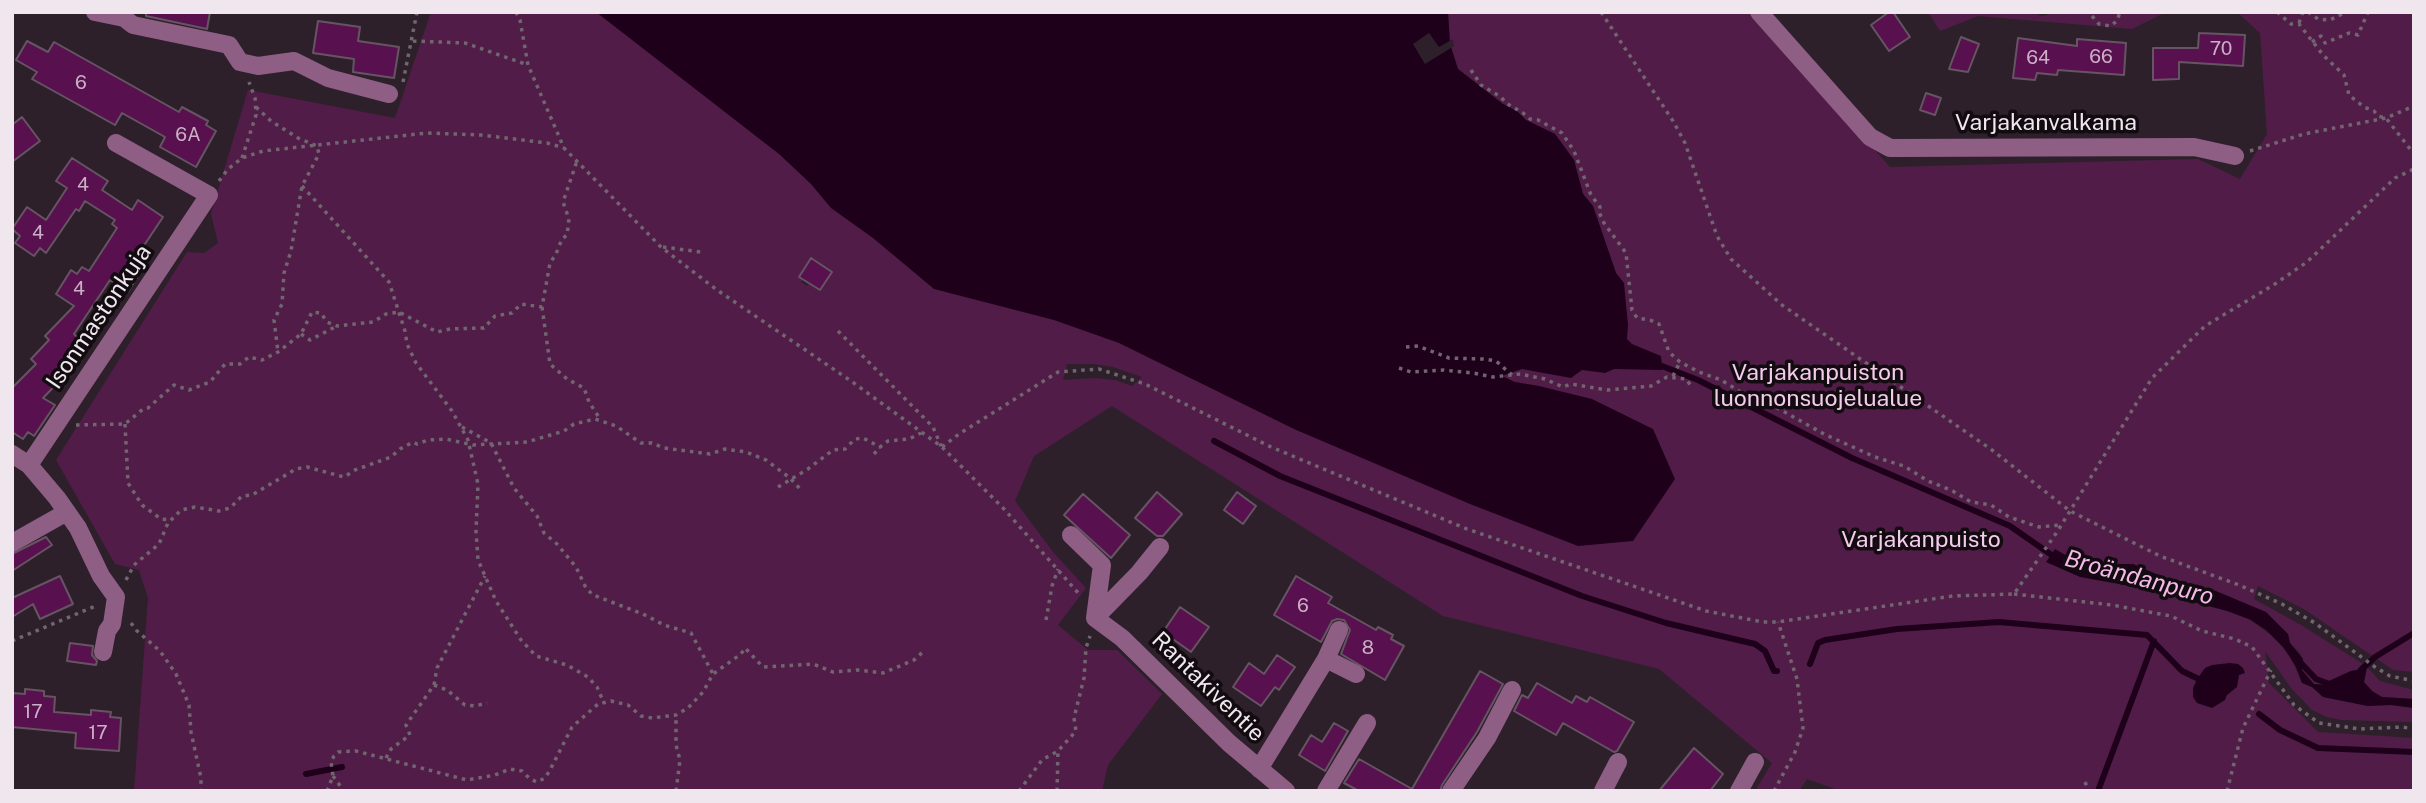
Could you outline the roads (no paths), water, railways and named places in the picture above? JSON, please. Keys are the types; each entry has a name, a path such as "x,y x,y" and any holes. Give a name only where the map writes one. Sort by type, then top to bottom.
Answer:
{"street":[{"path":"95,12 124,18 133,25 229,45 240,62 258,66 294,61 328,78 389,94"},
{"name":"Varjakanvalkama","path":"1759,12 1870,137 1890,148 2194,146 2235,156"},
{"name":"Isonmastonkuja","path":"19,463 57,425 209,195 116,143"},
{"path":"19,463 67,512 78,528 101,576 116,597 112,624 107,631 103,652"},
{"path":"12,543 67,512"},
{"path":"1071,535 1102,565 1095,618"},
{"path":"1095,618 1160,547"},
{"name":"Rantakiventie","path":"1095,618 1122,638 1229,743 1286,791"},
{"path":"1259,769 1326,659 1339,630"},
{"path":"1326,659 1356,674"},
{"path":"1451,791 1487,738 1512,690"},
{"path":"1326,791 1367,723"},
{"path":"1603,791 1618,762"},
{"path":"1739,791 1755,762"}],"water":[{"path":"596,12 1448,12 1450,44 1458,69 1526,120 1555,134 1574,160 1583,194 1593,206 1616,273 1624,283 1627,339 1632,344 1661,356 1662,366 1662,370 1614,369 1605,373 1582,370 1571,378 1522,369 1502,376 1515,382 1592,399 1653,429 1675,479 1633,541 1578,546 1470,504 1294,429 1119,343 1054,320 934,289 873,238 831,208 811,184 779,154"},
{"path":"2055,549 2074,560 2089,564 2133,564 2168,579 2186,582 2186,585 2216,591 2266,612 2288,634 2290,643 2303,659 2302,670 2314,684 2327,685 2329,681 2357,670 2363,664 2367,667 2364,682 2372,691 2382,697 2414,699 2414,708 2368,706 2323,697 2312,687 2302,683 2284,648 2251,620 2141,588 2080,577 2046,562"},
{"path":"2238,664 2245,673 2239,675 2237,687 2225,700 2212,708 2197,703 2193,697 2193,688 2205,668"}],"waterway":[{"name":"Broändanpuro","path":"1662,366 1698,380 1852,458 2010,526 2056,558"},
{"path":"1214,441 1280,476 1582,596 1666,623 1755,644 1765,651 1774,671 1777,671"},
{"path":"1810,664 1818,643 1825,640 1897,629 1999,622 2147,635 2182,671 2203,681"},
{"path":"2361,670 2375,657 2414,633"},
{"path":"2098,791 2154,641"},
{"name":"Broändanpuro","path":"2299,661 2316,679 2335,686"},
{"path":"2259,714 2280,730 2318,748 2414,752"},
{"path":"306,774 342,767"}],"park label":[{"name":"Varjakanpuiston luonnonsuojelualue","path":"1818,386"},
{"name":"Varjakanpuisto","path":"1921,540"}]}
